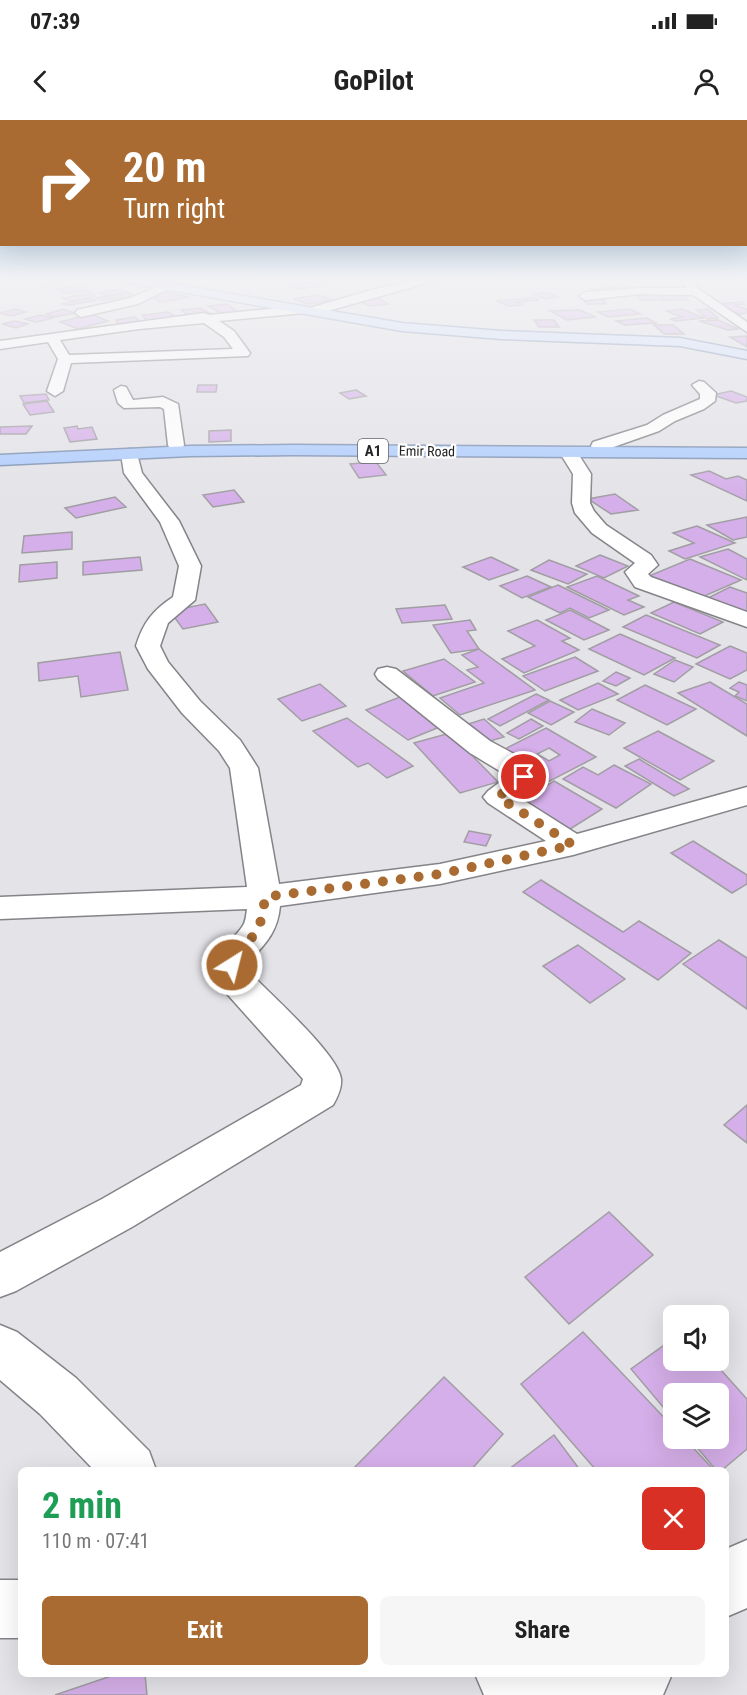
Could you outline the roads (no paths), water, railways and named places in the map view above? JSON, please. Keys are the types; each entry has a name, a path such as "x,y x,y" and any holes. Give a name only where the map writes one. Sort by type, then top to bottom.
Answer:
{"highway":[{"name":"Emir Road","path":"0,452 176,445 747,447"},
{"name":"Emir Road","path":"0,460 293,450 747,453"}],"street":[{"path":"56,391 65,359 61,352"},
{"path":"65,359 243,352"},
{"path":"599,446 653,428 669,418 699,406 707,401 708,393 699,385"},
{"path":"121,390 129,405 163,402 172,407 176,445"},
{"path":"569,453 582,474 581,503 585,513 599,529 644,559 647,565 636,572 643,582 747,620"},
{"path":"0,1276 117,1213 319,1094 322,1079 318,1068 233,977 232,957 256,934 262,921 265,897 244,768 230,746 177,689 157,663 148,646 153,624 184,600 190,566 169,521 133,473 130,454"},
{"path":"387,674 480,747 515,766 524,777 498,797 573,845"},
{"path":"0,908 265,897 440,874 573,845 747,796"},
{"path":"0,1349 58,1396 127,1467"},
{"path":"729,1586 747,1568"},
{"path":"0,1609 18,1609"},
{"path":"518,1677 593,1695"},
{"path":"621,1695 639,1677"}]}
